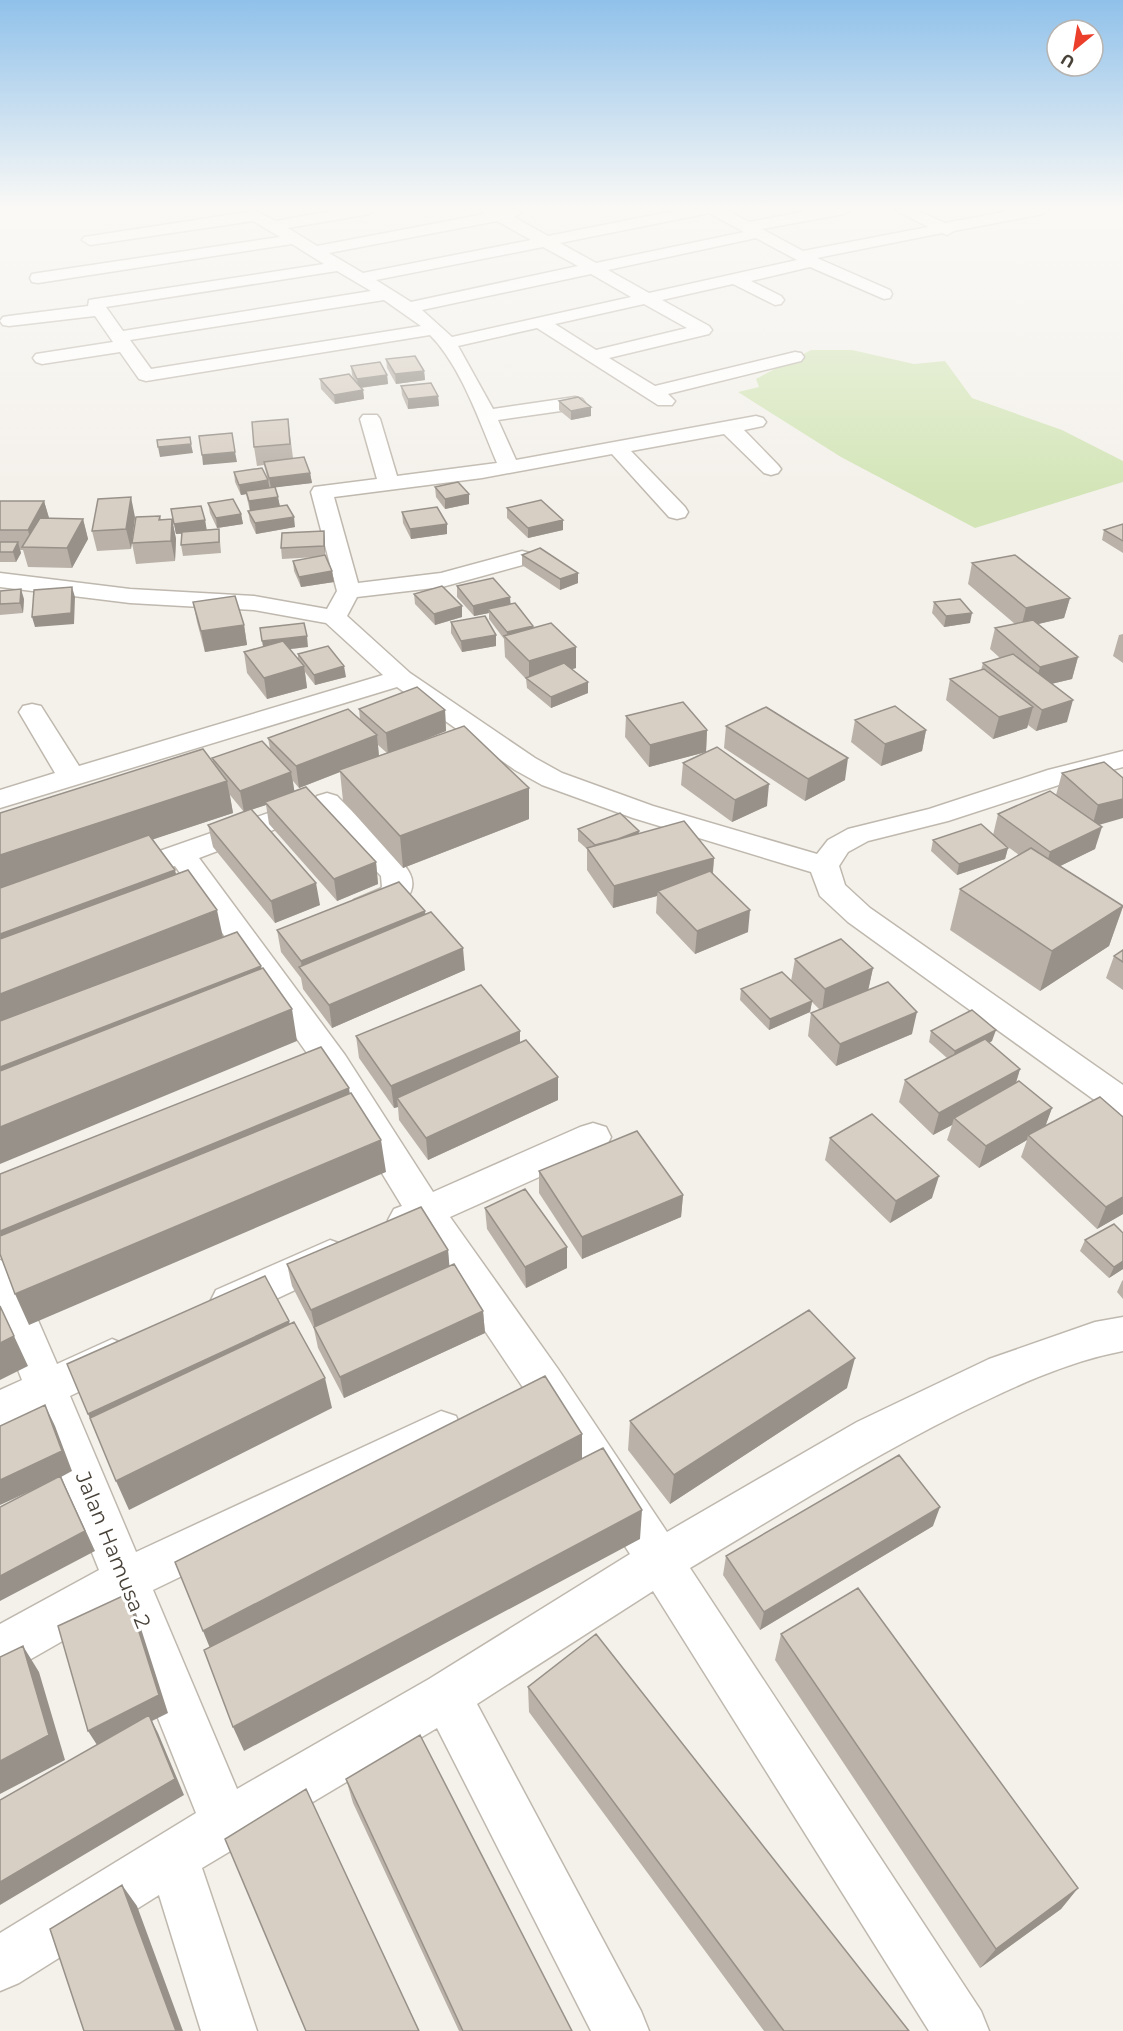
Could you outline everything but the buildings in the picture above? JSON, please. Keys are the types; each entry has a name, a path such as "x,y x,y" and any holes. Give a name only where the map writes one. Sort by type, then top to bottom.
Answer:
{"street":[{"path":"96,304 98,310 146,375 433,328"},
{"path":"42,358 333,304"},
{"path":"400,304 433,328 448,343 486,416 509,467"},
{"path":"406,308 426,304"},
{"path":"448,343 624,304"},
{"path":"593,356 703,330 655,304"},
{"path":"9,321 98,310"},
{"path":"540,322 658,397 795,357"},
{"path":"486,416 575,403"},
{"path":"370,419 388,482"},
{"path":"334,617 349,591 322,492 509,467 756,422"},
{"path":"729,427 771,469"},
{"path":"617,448 677,512"},
{"path":"349,591 442,580 522,558"},
{"path":"0,580 130,596 254,603 334,617 401,678 525,764 552,779 643,812 824,866"},
{"path":"0,800 401,678"},
{"path":"32,712 72,778"},
{"path":"462,755 496,743"},
{"path":"1123,759 1058,776 938,815 858,836 838,846 824,866 831,889 859,915 1123,1103"},
{"path":"139,869 338,798 399,881 398,889 392,896 339,918"},
{"path":"181,854 249,953 333,1064 425,1211 510,1397 660,1561 961,2031"},
{"path":"198,1317 425,1211 593,1137"},
{"name":"Jalan Hamusa 2","path":"0,1276 226,1824"},
{"path":"0,1964 226,1824 447,1696 660,1561 872,1436 1003,1372 1095,1339 1123,1334"},
{"path":"0,1410 144,1342"},
{"path":"0,1650 125,1580 510,1397"},
{"path":"447,1696 621,2031"},
{"path":"173,1858 229,2031"}],"green space":[{"path":"811,350 852,350 914,364 945,361 972,398 1062,430 1123,461 1123,482 975,528 841,457 738,392 759,387 756,379"}]}
